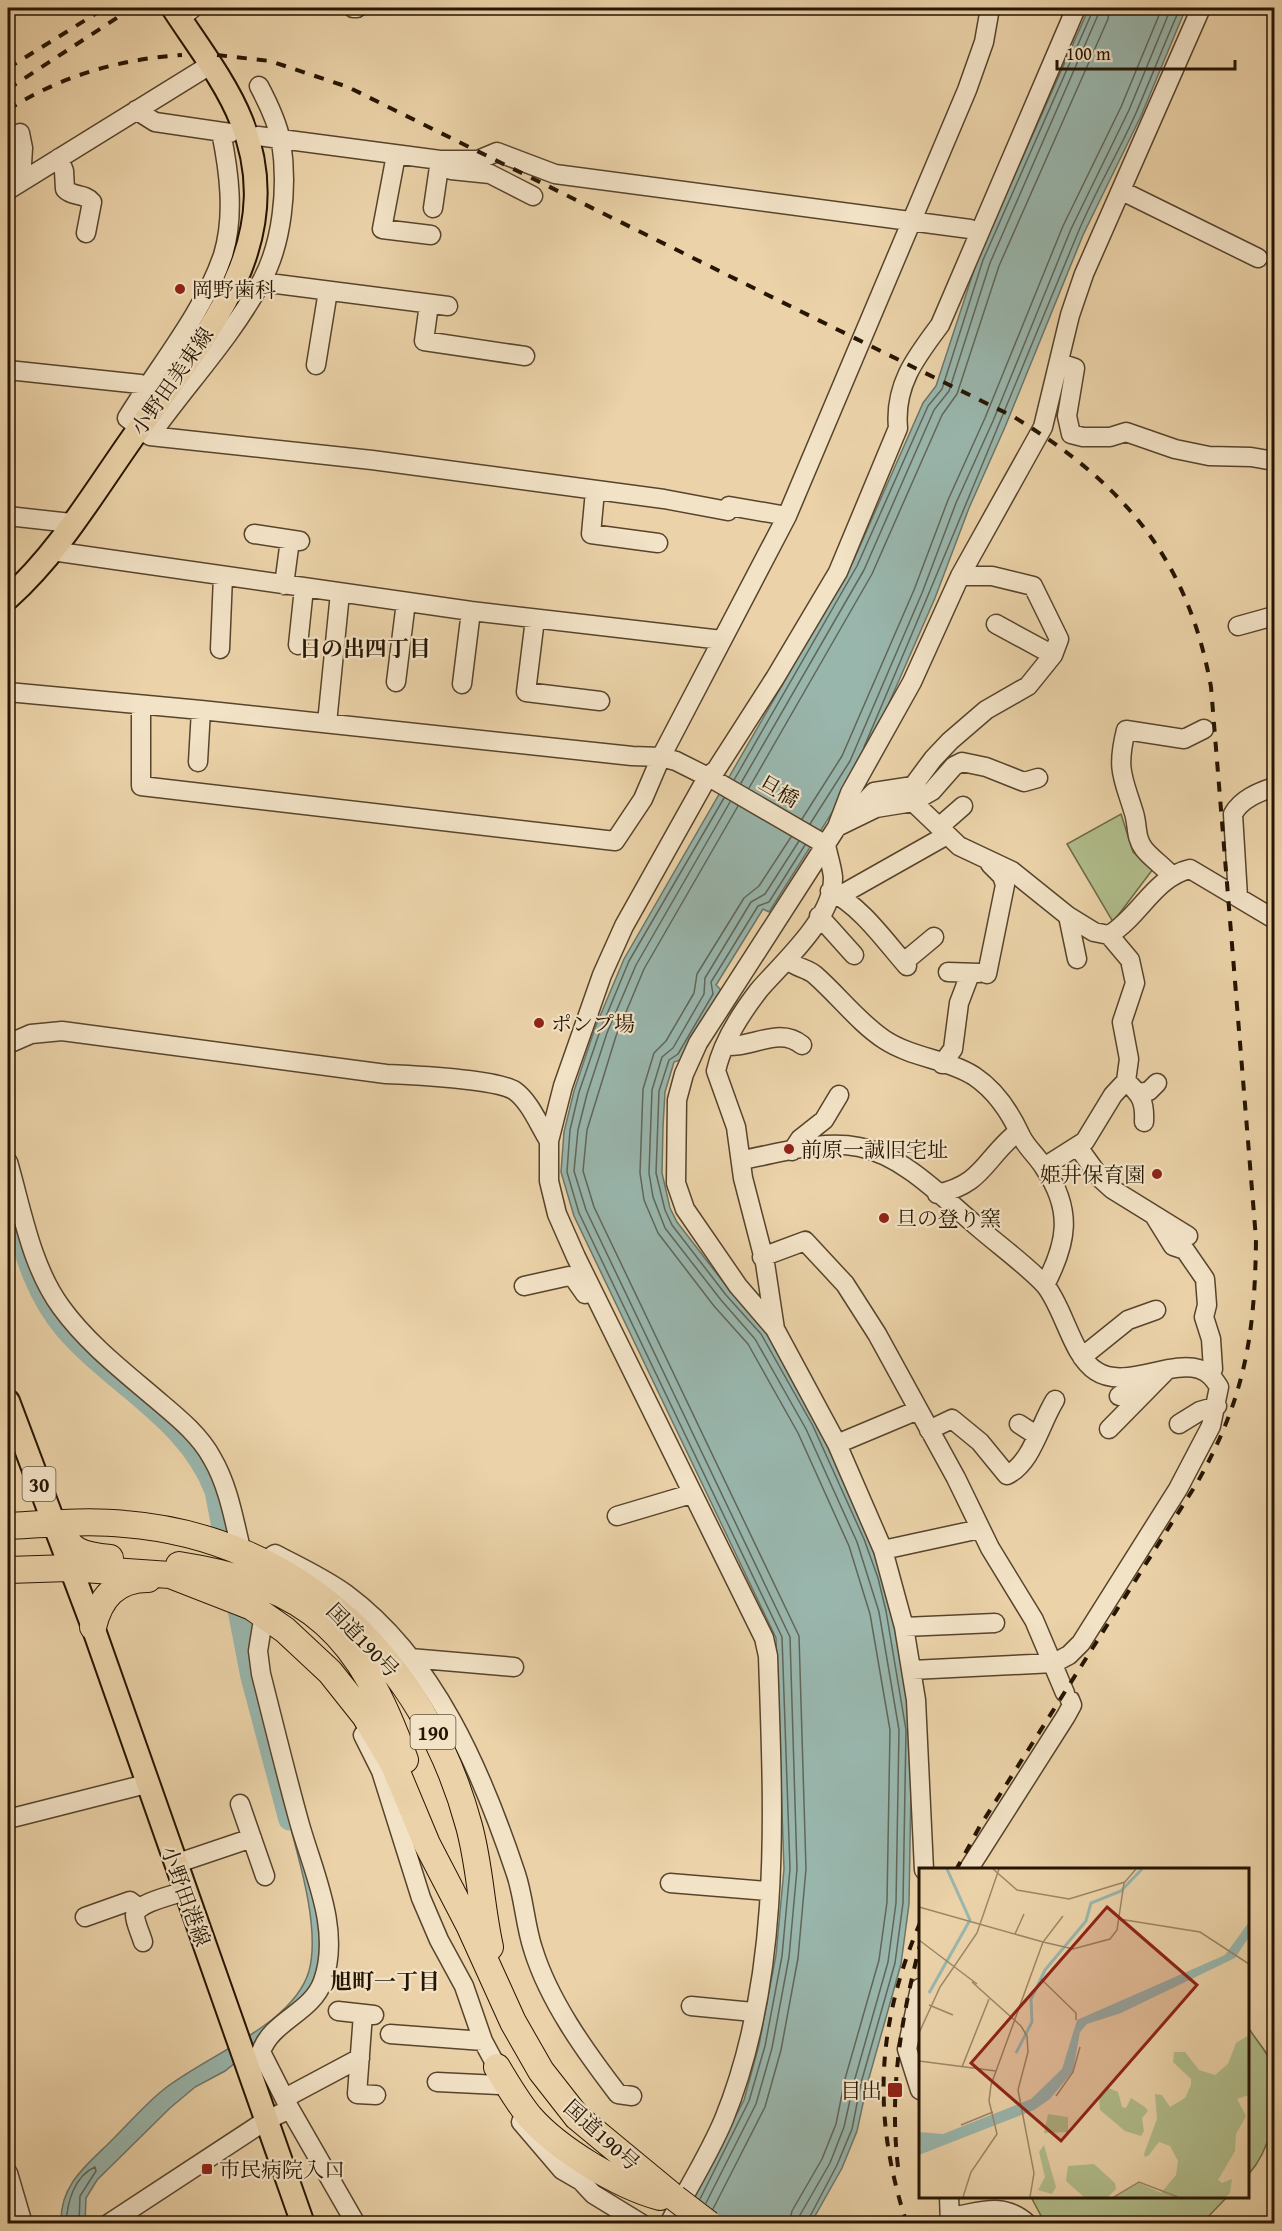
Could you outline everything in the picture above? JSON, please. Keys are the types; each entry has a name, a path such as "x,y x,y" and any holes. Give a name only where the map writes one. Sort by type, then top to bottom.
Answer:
{"highway":[{"name":"国道190号","path":"8,1526 126,1524 189,1535 312,1590 351,1623 400,1677 421,1709 442,1751 469,1826 487,1934 501,1994"},
{"path":"55,1525 69,1544 85,1555 170,1564 222,1587"},
{"path":"222,1587 242,1558 333,1630 372,1680 393,1725 469,1925"},
{"name":"国道190号","path":"8,1570 69,1568 170,1575 222,1587 259,1616 285,1630 330,1672 365,1716 394,1765 427,1844 469,1925 524,2045 541,2071 578,2117 675,2199 710,2223"},
{"path":"93,1627 100,1606 106,1597 123,1583 134,1579 222,1587"},
{"path":"498,2076 531,2118 564,2146 638,2188 658,2196 675,2199"}],"main road":[{"name":"小野田美東線","path":"8,598 52,551 71,523 145,432 232,292 249,241 255,194 248,137 240,117 182,11"},
{"name":"30","path":"8,1401 69,1568"},
{"name":"小野田港線","path":"69,1568 93,1627 146,1784 303,2223"}],"street":[{"path":"141,705 141,786 615,841 643,799 661,757 787,516 866,335 967,90 984,42 987,8"},
{"path":"669,2223 723,2121 744,2055 763,1965 772,1843 768,1656 764,1638 600,1307 557,1214 549,1181 549,1141 563,1086 602,975 624,926 711,778 776,678 838,572 898,428 897,413 902,385 908,369 940,324 1076,8"},
{"path":"924,1868 918,1721 912,1670 904,1627 884,1550 837,1444 775,1329 738,1286 685,1209 676,1183 677,1100 684,1074 698,1043 837,827 850,793 912,682 960,576 1042,426 1060,363 1070,315 1084,274 1201,8"},
{"path":"14,185 210,65"},
{"path":"145,432 238,321 261,282 272,255 283,200 280,140 259,86"},
{"path":"136,110 154,122 226,132 230,186 223,254 212,283 127,418 145,432 664,499 728,511 729,506 787,516"},
{"path":"14,185 23,148 20,133"},
{"path":"258,136 443,160 478,160 497,152 555,174 970,229"},
{"path":"956,288 953,283 955,270 970,229 993,177 1022,137"},
{"path":"396,155 381,228 430,235"},
{"path":"58,158 64,171 65,189 68,193 89,198 92,202 86,233"},
{"path":"443,160 451,170 490,174 533,196"},
{"path":"434,208 443,160"},
{"path":"1122,191 1258,258"},
{"path":"261,282 448,306"},
{"path":"316,365 328,291"},
{"path":"429,304 424,341 525,356"},
{"path":"1060,363 1075,368 1067,416 1071,434 1083,437 1110,437 1126,432 1175,449 1209,456 1251,457 1275,461"},
{"path":"8,370 140,384 146,387"},
{"path":"1110,437 1176,458 1215,465 1265,466 1275,469"},
{"path":"595,491 591,534 658,543"},
{"path":"8,516 71,523"},
{"path":"254,534 295,540 285,585"},
{"path":"52,551 471,611 722,640"},
{"path":"220,649 224,576"},
{"path":"915,795 926,767 950,741 986,710 1028,686 1053,655 1059,639 1033,586 992,576 960,576"},
{"path":"298,645 304,588"},
{"path":"327,723 340,593"},
{"path":"396,682 406,602"},
{"path":"462,684 471,611"},
{"path":"1238,626 1275,616"},
{"path":"536,619 526,692 600,701"},
{"path":"996,624 1053,655"},
{"name":"旦橋","path":"8,692 632,756 661,757 711,778 824,844"},
{"path":"198,762 201,710"},
{"path":"1171,875 1143,848 1136,831 1135,816 1121,776 1123,741 1126,730 1184,739 1204,729"},
{"path":"837,827 876,808 932,791 954,766 962,762 986,767 1024,782 1038,778"},
{"path":"1238,897 1233,814 1238,805 1247,799 1275,787"},
{"path":"915,795 943,831 1002,876 1005,885 984,977 959,1003 952,1049 942,1064"},
{"path":"775,1329 736,1127 716,1071 741,1015 809,935 835,893 943,831 963,806"},
{"path":"824,844 835,893 867,921 906,964 934,937"},
{"path":"980,858 998,880 999,888 993,906"},
{"path":"980,858 1012,871 1068,916 1094,932 1109,935 1126,952 1134,972 1135,983 1122,1022 1133,1087 1145,1104 1144,1122"},
{"path":"1109,935 1120,928 1171,875 1190,868 1275,919"},
{"path":"819,916 854,955"},
{"path":"1068,916 1077,959"},
{"path":"788,960 814,974 884,1040 910,1054 957,1068 984,1083 1005,1107 1019,1129 1021,1137 1044,1167 1060,1204 1064,1230 1063,1246 1045,1285"},
{"path":"948,972 984,977"},
{"path":"8,1044 31,1034 62,1031 386,1074 422,1076 498,1086 514,1090 526,1102 549,1141"},
{"path":"726,1046 747,1046 779,1035 795,1039 802,1045"},
{"path":"1044,1167 1084,1142 1113,1095 1133,1087 1149,1091 1157,1083"},
{"path":"792,1151 800,1139 824,1120 840,1095"},
{"path":"937,1194 958,1189 982,1172 1002,1145 1014,1135 1021,1137"},
{"path":"863,1136 898,1152 907,1161 908,1170"},
{"path":"741,1160 813,1145 859,1147 887,1157 908,1170 1045,1285 1056,1298 1082,1357 1097,1372 1107,1376 1142,1375 1198,1368 1210,1374 1219,1387 1217,1406 1211,1426 1195,1460 1095,1623 1069,1655 1054,1663 912,1670"},
{"path":"1078,1146 1101,1179 1155,1217 1188,1236"},
{"path":"8,1162 36,1257 59,1305 88,1340 173,1413 212,1456 228,1492 242,1558 275,1554 344,1593 367,1611 410,1658 432,1689 471,1761 516,1874 533,1948 543,1975 600,2070 618,2094 632,2096"},
{"path":"1155,1217 1173,1246 1185,1250 1205,1279 1207,1305 1204,1317 1211,1338 1213,1369 1210,1374"},
{"path":"762,1257 805,1241 845,1284 877,1334 980,1529 1034,1620 1054,1663 1058,1681 1072,1705 969,1868"},
{"path":"524,1286 573,1277 591,1301 600,1307"},
{"path":"1082,1357 1128,1320 1156,1310"},
{"path":"1109,1429 1166,1371"},
{"path":"1119,1396 1135,1385 1142,1375"},
{"path":"929,1430 952,1419 980,1442 1007,1475 1016,1471 1026,1461 1036,1435 1055,1400"},
{"path":"1179,1425 1200,1411 1217,1406"},
{"path":"837,1444 918,1410"},
{"path":"1019,1424 1036,1435"},
{"path":"617,1516 692,1494"},
{"path":"884,1550 980,1529"},
{"path":"259,1616 337,1698 369,1747 381,1771 421,1898 438,1940 464,1986 498,2076 528,2132 562,2170 582,2181 593,2194 642,2223"},
{"path":"259,1616 258,1651 261,1674 327,1918 326,1965 318,1992 309,2004 279,2028 263,2045 261,2052 287,2104 356,2223"},
{"path":"904,1627 995,1623"},
{"path":"410,1658 514,1667"},
{"path":"8,1819 146,1784"},
{"path":"240,1804 265,1876"},
{"path":"175,1864 252,1838"},
{"path":"670,1883 768,1892"},
{"path":"143,1942 135,1917 139,1908 184,1891"},
{"path":"85,1917 130,1901 139,1908"},
{"path":"919,1997 907,2049 919,2084"},
{"path":"691,2007 753,2012"},
{"path":"338,2012 370,2014 360,2058 357,2094 376,2096"},
{"path":"390,2034 483,2041"},
{"path":"108,2223 360,2058"},
{"path":"437,2082 498,2076"},
{"path":"9,2181 23,2223"},
{"path":"949,2198 951,2220 1005,2209 1016,2213 1028,2223"}],"green space":[{"path":"1121,814 1133,852 1153,869 1113,922 1067,844"},
{"path":"1274,1464 1274,1551 1269,1529 1270,1468"},
{"path":"1249,2028 1273,2065 1276,2083 1272,2126 1263,2153 1249,2174"},
{"path":"1032,2198 1226,2198 1198,2224 1045,2223"}],"water":[{"path":"1089,8 1186,8 1141,116 1083,235 1005,427 969,508 935,598 861,767 769,912 763,909 716,985 722,991 683,1059 674,1062 665,1092 662,1173 670,1208 677,1222 731,1292 766,1330 818,1423 870,1537 892,1609 912,1729 909,1904 901,1964 867,2085 857,2131 842,2168 811,2223 680,2223 744,2100 759,2045 776,1955 784,1869 776,1638 574,1216 561,1172 564,1132 574,1091 595,1028 624,959 852,564 923,403 936,386 978,258"},
{"path":"281,1792 321,1917 319,1982 261,2042 225,2071 195,2087 170,2108 97,2180 86,2198 85,2223 61,2223 64,2199 75,2179 148,2103 180,2077 267,2024 300,1991 309,1971 312,1930 299,1858"}],"waterway":[{"path":"8,1196 29,1266 44,1299 54,1314 84,1349 148,1404 187,1443 203,1466 215,1491 251,1677 289,1820"}],"railway":[{"path":"8,68 105,8"},
{"path":"8,89 132,8"},
{"path":"8,110 48,88 91,71 136,60 182,55"},
{"path":"217,55 270,61 348,87 1014,417 1088,469 1119,498 1145,529 1168,563 1186,600 1200,641 1211,687 1256,1239 1250,1336 1244,1365 1226,1423 1197,1483 980,1826 957,1868"},
{"path":"907,2224 888,2147 884,2109 884,2072 887,2036 894,1999 905,1961 919,1926"},
{"path":"898,2167 895,2110 898,2055 907,2000 919,1949"}],"place":[{"name":"岡野歯科","path":"180,289"},
{"name":"ポンプ場","path":"539,1023"},
{"name":"前原一誠旧宅址","path":"789,1149"},
{"name":"姫井保育園","path":"1157,1174"},
{"name":"旦の登り窯","path":"884,1218"},
{"name":"目出","path":"895,2090"},
{"name":"市民病院入口","path":"207,2169"}],"district":[{"name":"日の出四丁目","path":"365,648"},
{"name":"旭町一丁目","path":"385,1981"}]}
